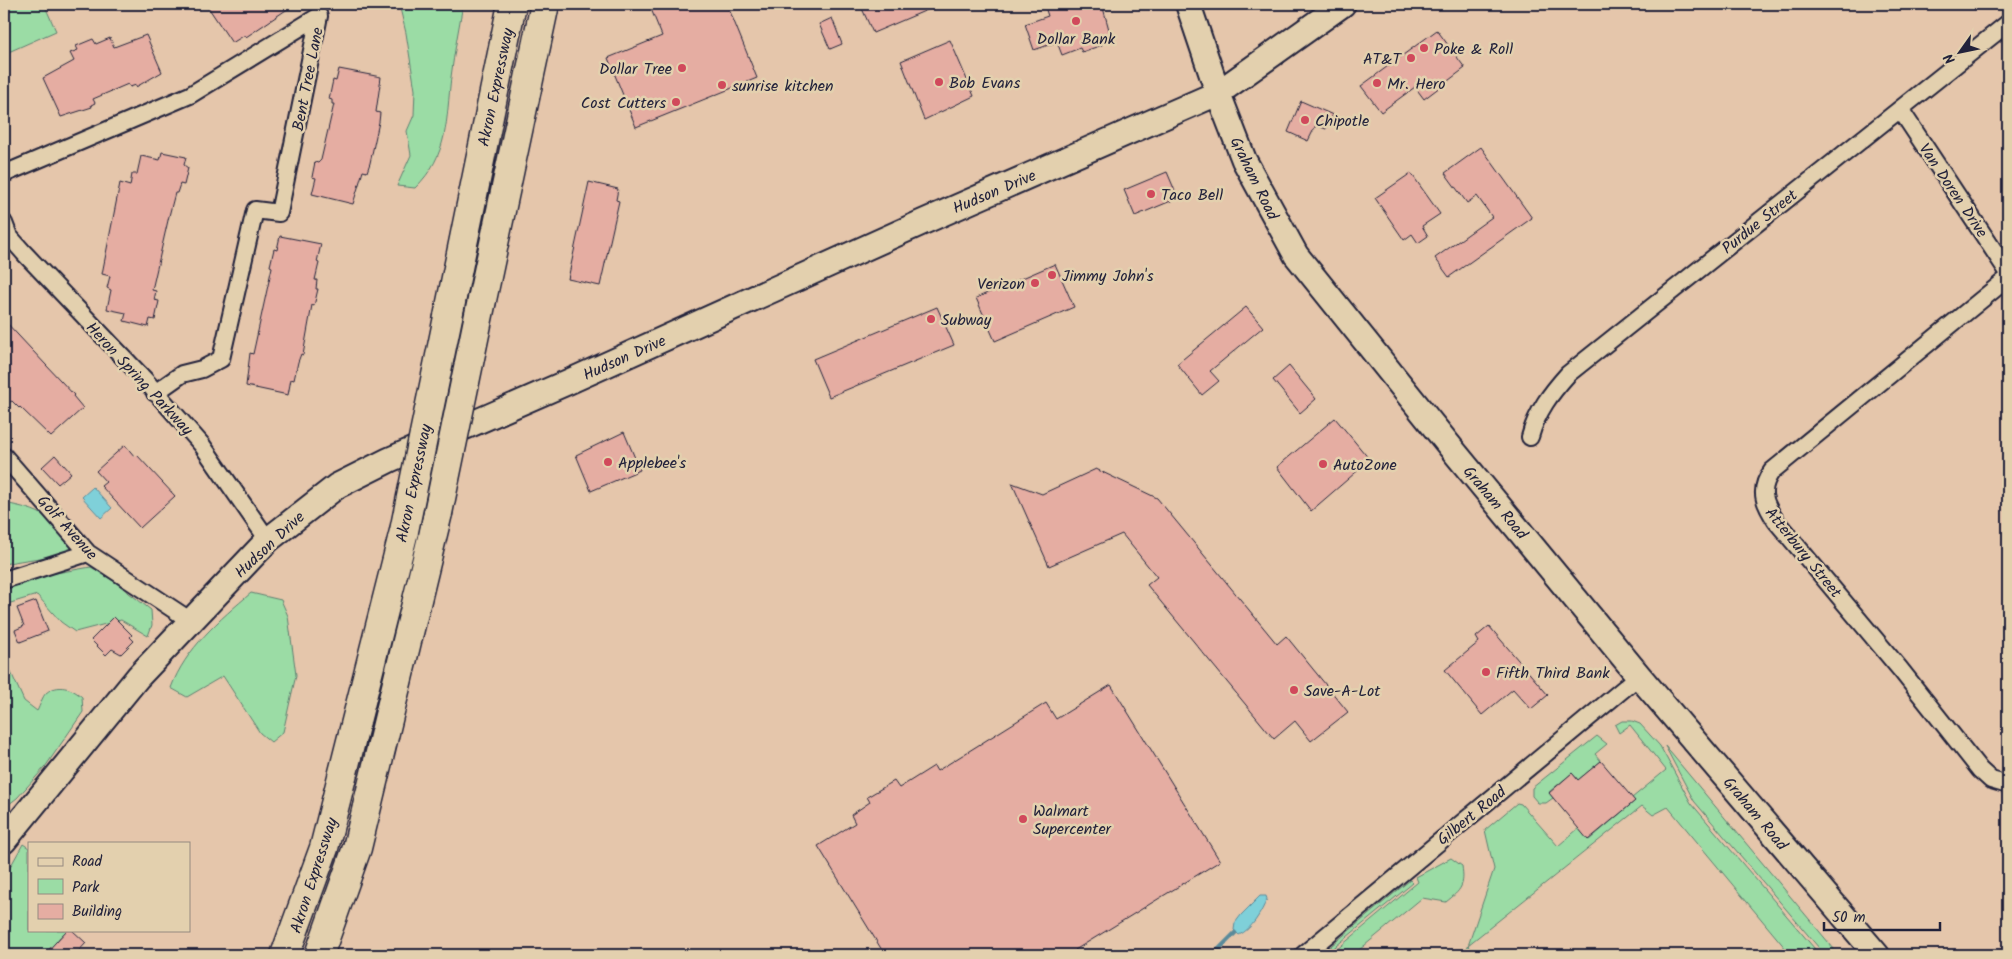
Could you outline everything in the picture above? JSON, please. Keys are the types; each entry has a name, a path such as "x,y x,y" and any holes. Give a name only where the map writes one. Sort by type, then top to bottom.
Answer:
{"highway":[{"name":"Akron Expressway","path":"285,955 324,848 404,531 512,4"},
{"name":"Akron Expressway","path":"319,955 357,848 438,513 545,4"},
{"path":"523,107 562,4"}],"street":[{"name":"Graham Road","path":"1188,4 1218,94 1244,160 1296,255 1639,676 1877,955"},
{"name":"Hudson Drive","path":"4,841 138,677 268,540 338,486 374,466 568,382 914,226 1218,94 1343,4"},
{"name":"Bent Tree Lane","path":"4,174 190,95 319,16 279,213 255,210 220,359 202,369 182,374 155,393"},
{"name":"Purdue Street","path":"1530,437 1534,422 1549,395 1568,374 2008,23"},
{"name":"Van Doren Drive","path":"1900,109 2008,272"},
{"name":"Heron Spring Parkway","path":"4,223 9,236 24,253 202,445 268,540"},
{"name":"Atterbury Street","path":"2008,278 1772,471 1766,479 1763,499 1776,521 1980,770 1991,780 2008,785"},
{"name":"Golf Avenue","path":"4,456 88,553 191,622"},
{"path":"4,580 88,553"},
{"name":"Gilbert Road","path":"1303,955 1639,676"}],"green space":[{"path":"4,4 44,4 56,31 4,54"},
{"path":"399,4 463,4 452,68 444,136 434,163 415,188 397,186 411,155 407,131 414,115 415,90 406,33"},
{"path":"4,503 28,509 45,516 59,529 73,550 57,555 4,564"},
{"path":"91,567 115,582 151,610 152,625 148,636 121,620 75,632 61,622 37,595 4,605 4,588 50,574"},
{"path":"251,593 281,600 288,616 296,675 283,732 271,742 260,733 223,676 187,697 171,688 185,660 194,648 227,613"},
{"path":"4,657 24,701 37,711 46,693 60,687 74,691 82,697 83,712 45,767 17,798 4,808"},
{"path":"1622,721 1632,721 1640,724 1660,746 1691,803 1820,955 1791,955 1668,807 1653,815 1642,806 1468,945 1494,869 1485,830 1517,803 1521,804 1558,846 1579,828 1589,840 1635,801 1632,798 1666,770 1630,725 1619,733 1615,725"},
{"path":"1597,736 1607,744 1595,754 1601,761 1578,780 1572,773 1549,792 1553,798 1546,803 1538,803 1532,796 1532,788"},
{"path":"1665,746 1839,955 1825,955 1694,801"},
{"path":"23,844 28,847 28,932 66,932 59,938 49,955 4,955 4,878"},
{"path":"1451,858 1462,866 1463,878 1461,887 1446,902 1422,898 1353,955 1330,955 1418,882 1416,877"},
{"path":"1410,880 1413,883 1325,955 1320,955"},
{"path":"1468,945 1477,955 1468,955"}],"water":[{"path":"93,487 112,508 101,518 82,497"},
{"path":"1260,896 1266,896 1267,899 1262,910 1252,925 1239,935 1234,930 1235,923"}],"building":[{"path":"206,4 295,4 246,37 245,35 232,43"},
{"name":"Dollar Tree","path":"649,4 727,4 757,78 636,127 608,58 662,36"},
{"path":"860,4 941,4 873,33"},
{"path":"1044,4 1102,4 1111,37 1100,41 1102,45 1082,52 1080,48 1062,55 1057,42 1034,50 1025,24 1048,16"},
{"path":"832,18 842,44 830,49 819,24"},
{"path":"1437,30 1465,68 1424,99 1415,87 1381,112 1361,86"},
{"path":"146,35 162,72 136,87 136,85 130,87 128,84 93,99 95,103 91,105 92,107 61,117 43,78 74,61 70,53 78,50 76,46 93,39 96,44 110,38 114,47"},
{"name":"Bob Evans","path":"950,40 974,96 924,120 901,61"},
{"path":"339,69 381,77 376,112 380,113 379,122 370,163 367,172 363,171 353,204 312,194 316,178 312,177 315,162 318,163 321,160 334,104 329,99 333,80 336,81"},
{"path":"1301,101 1333,115 1326,129 1316,125 1308,141 1288,132"},
{"path":"1481,147 1532,218 1449,277 1435,258 1492,217 1477,196 1467,203 1445,173"},
{"path":"162,152 186,157 184,165 188,168 184,185 180,184 177,193 175,193 169,216 152,290 156,291 154,300 159,301 155,320 150,319 148,327 124,321 126,313 107,309 111,290 107,288 110,276 102,274 120,183 130,186 132,174 137,174 141,156 160,160"},
{"name":"Taco Bell","path":"1167,172 1178,198 1135,216 1124,190"},
{"path":"1411,173 1440,214 1422,226 1428,236 1418,243 1412,234 1404,240 1375,198"},
{"path":"589,182 618,189 616,200 619,201 600,286 568,279"},
{"path":"280,236 321,244 315,280 317,280 316,289 318,289 314,306 312,305 303,355 301,354 298,362 294,380 291,379 288,395 246,386 250,353 253,354 272,267 270,266 274,249 277,250"},
{"path":"1055,264 1074,307 995,341 976,298"},
{"path":"937,307 954,345 829,397 813,359"},
{"path":"1246,307 1263,327 1210,371 1219,381 1202,395 1177,364"},
{"path":"4,320 74,395 83,408 51,437 20,407 12,401 10,402 4,395"},
{"path":"1289,366 1316,399 1300,413 1273,380"},
{"name":"AutoZone","path":"1335,418 1370,460 1311,511 1277,467"},
{"name":"Applebee's","path":"624,432 640,470 591,491 576,455"},
{"path":"125,445 135,457 137,455 175,496 140,528 101,486 106,482 96,471"},
{"path":"55,455 71,473 58,484 42,467"},
{"path":"1096,469 1157,498 1277,644 1286,636 1348,712 1311,741 1295,721 1274,739 1147,585 1157,577 1122,534 1049,566 1012,483 1042,494"},
{"path":"36,601 48,631 20,642 15,630 24,626 17,608"},
{"path":"114,617 132,635 130,637 134,641 121,654 112,649 106,655 91,640"},
{"path":"1489,626 1548,695 1531,709 1513,689 1482,715 1445,670 1479,642 1476,637"},
{"name":"Walmart Supercenter","path":"1111,685 1220,861 1075,950 1079,955 885,955 818,846 855,823 851,815 870,802 867,797 894,781 899,788 934,766 937,771 1046,703 1056,719"},
{"path":"1601,761 1635,801 1588,840 1549,793 1572,773 1578,780"},
{"path":"65,932 74,932 86,943 75,955 44,955"}],"waterway":[{"path":"1213,955 1235,933"}],"place":[{"name":"Dollar Bank","path":"1076,21"},
{"name":"Poke & Roll","path":"1424,48"},
{"name":"AT&T","path":"1411,58"},
{"name":"Dollar Tree","path":"682,68"},
{"name":"Bob Evans","path":"939,82"},
{"name":"Mr. Hero","path":"1377,83"},
{"name":"sunrise kitchen","path":"722,85"},
{"name":"Cost Cutters","path":"676,102"},
{"name":"Chipotle","path":"1305,120"},
{"name":"Taco Bell","path":"1151,194"},
{"name":"Jimmy John's","path":"1052,275"},
{"name":"Verizon","path":"1035,283"},
{"name":"Subway","path":"931,319"},
{"name":"Applebee's","path":"608,462"},
{"name":"AutoZone","path":"1323,464"},
{"name":"Fifth Third Bank","path":"1486,672"},
{"name":"Save-A-Lot","path":"1294,690"},
{"name":"Walmart Supercenter","path":"1023,819"}]}
